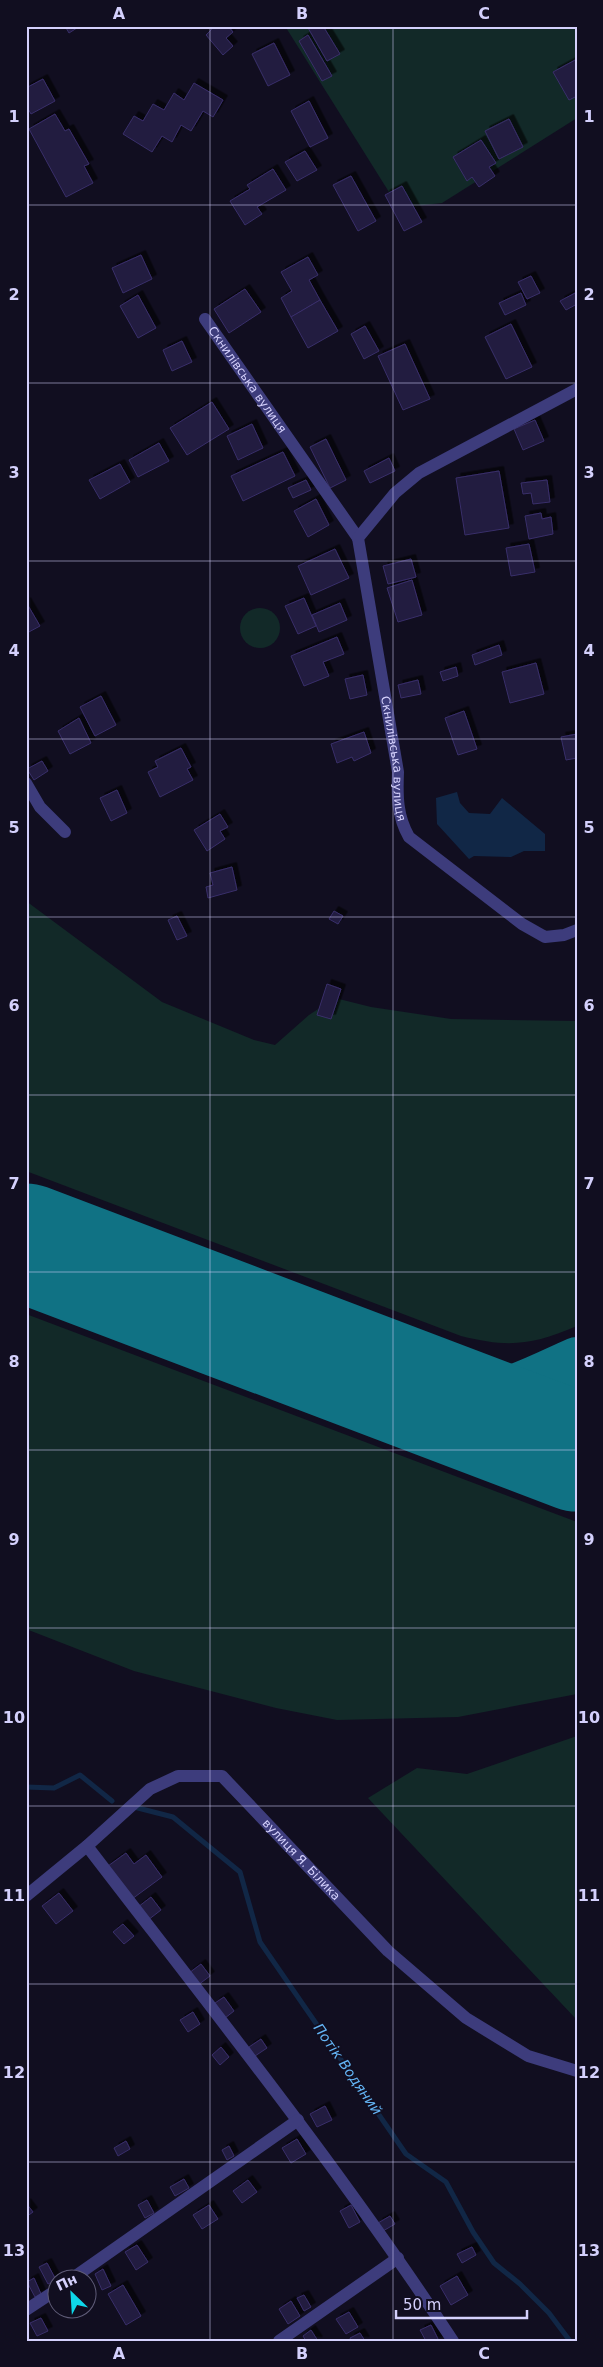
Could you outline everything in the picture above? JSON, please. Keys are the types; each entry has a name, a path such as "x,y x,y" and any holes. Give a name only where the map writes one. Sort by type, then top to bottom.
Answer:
{"street":[{"name":"Скнилівська вулиця","path":"205,319 358,538 398,772 397,800 402,824 410,837 522,924 545,937 564,936 577,930"},
{"path":"358,538 395,493 419,473 577,389"},
{"path":"26,783 40,807 65,832"},
{"name":"вулиця Я. Білика","path":"26,1896 87,1846 150,1789 178,1776 222,1776 388,1951 466,2018 528,2056 577,2071"},
{"path":"87,1846 298,2120 398,2258 453,2341"},
{"path":"84,2270 298,2120"},
{"path":"279,2341 398,2258"},
{"path":"26,2310 48,2296"}],"green space":[{"path":"285,26 577,26 577,118 442,203 399,208"},
{"path":"264,608 271,611 277,617 280,628 279,636 271,645 264,648 256,648 249,645 241,636 240,624 243,617 252,609"},
{"path":"26,901 162,1002 254,1040 275,1045 309,1015 335,998 371,1007 451,1019 577,1021 577,1326 547,1337 520,1343 493,1342 461,1336 26,1171"},
{"path":"26,1314 577,1522 577,1694 458,1717 337,1720 276,1708 134,1671 26,1629"},
{"path":"577,1736 577,2020 368,1798 417,1768 467,1774"}],"water":[{"path":"457,792 460,803 469,813 490,814 502,798 545,834 545,851 524,851 511,857 474,856 469,859 437,824 436,798"}],"building":[{"path":"65,26 80,26 69,33"},
{"path":"215,26 228,26 233,32 226,38 233,46 223,55 206,35"},
{"path":"307,26 323,26 340,54 327,61"},
{"path":"308,35 332,76 322,81 299,41"},
{"path":"274,43 290,75 268,86 252,54"},
{"path":"577,59 577,96 569,100 553,72"},
{"path":"43,79 55,101 31,114 26,105 26,88"},
{"path":"194,83 223,100 213,117 203,111 191,131 181,125 172,142 162,136 152,152 123,134 134,116 143,121 153,104 164,110 174,93 184,100"},
{"path":"309,101 328,138 310,147 291,111"},
{"path":"55,114 65,131 69,129 89,164 84,166 93,183 66,197 29,129"},
{"path":"509,119 523,147 499,159 485,131"},
{"path":"481,140 496,163 489,167 495,176 479,187 472,177 467,181 453,157"},
{"path":"305,151 317,170 297,181 285,162"},
{"path":"273,169 286,190 257,207 262,214 245,225 230,201 250,189 247,185"},
{"path":"351,176 376,221 358,231 333,185"},
{"path":"402,186 422,222 404,231 385,195"},
{"path":"141,255 152,279 123,293 112,268"},
{"path":"308,257 318,275 309,280 320,300 291,317 281,298 292,291 281,272"},
{"path":"531,276 540,293 527,299 518,282"},
{"path":"245,289 261,312 229,333 214,309"},
{"path":"577,292 577,304 566,310 560,301"},
{"path":"521,293 526,305 505,315 499,303"},
{"path":"138,295 156,328 138,338 120,306"},
{"path":"320,300 338,331 308,348 291,317"},
{"path":"511,324 532,367 506,379 485,337"},
{"path":"365,326 379,351 364,359 351,334"},
{"path":"182,341 192,362 172,371 163,350"},
{"path":"405,344 430,399 403,410 378,356"},
{"path":"212,402 229,429 187,455 170,428"},
{"path":"535,420 544,441 523,450 514,429"},
{"path":"252,424 263,448 238,460 227,436"},
{"path":"326,439 346,480 330,488 310,447"},
{"path":"159,443 169,461 138,477 129,460"},
{"path":"283,452 295,476 243,501 231,476"},
{"path":"389,458 395,471 370,483 364,471"},
{"path":"120,464 130,482 100,499 89,480"},
{"path":"499,471 509,528 465,535 456,478"},
{"path":"306,480 311,490 293,498 288,488"},
{"path":"547,480 550,502 533,504 531,493 523,494 521,483"},
{"path":"316,499 329,525 308,537 294,511"},
{"path":"541,513 542,519 551,517 553,534 529,539 525,516"},
{"path":"529,544 535,572 511,576 506,548"},
{"path":"335,549 349,578 311,595 298,566"},
{"path":"411,559 416,577 388,584 383,566"},
{"path":"412,580 422,615 398,622 387,588"},
{"path":"304,598 316,626 298,634 285,606"},
{"path":"26,602 40,626 27,633 26,631"},
{"path":"340,603 347,620 319,632 312,615"},
{"path":"337,637 344,654 323,662 329,676 304,686 291,656"},
{"path":"499,645 502,655 475,665 472,655"},
{"path":"536,663 544,694 510,703 502,672"},
{"path":"456,667 458,676 443,681 440,672"},
{"path":"363,675 367,695 350,699 345,679"},
{"path":"418,680 421,694 401,698 398,685"},
{"path":"101,696 116,725 95,736 80,707"},
{"path":"464,711 477,749 458,755 445,718"},
{"path":"79,718 91,743 70,754 58,731"},
{"path":"364,732 371,753 354,761 352,757 337,763 331,744"},
{"path":"577,734 577,758 566,760 561,737"},
{"path":"181,748 191,767 187,769 193,780 160,797 148,772 158,767 155,761"},
{"path":"42,761 48,771 34,780 27,769"},
{"path":"117,790 127,813 111,821 100,798"},
{"path":"220,814 228,827 220,831 225,839 207,851 194,830"},
{"path":"232,867 237,890 208,898 206,887 213,885 210,873"},
{"path":"334,911 343,916 338,924 329,919"},
{"path":"177,916 187,936 177,940 168,920"},
{"path":"327,984 341,989 331,1019 317,1015"},
{"path":"126,1853 134,1864 146,1855 162,1877 132,1899 108,1866"},
{"path":"59,1893 73,1911 56,1924 42,1906"},
{"path":"151,1897 161,1910 148,1920 138,1907"},
{"path":"123,1924 134,1936 124,1944 113,1932"},
{"path":"201,1964 210,1976 198,1985 189,1973"},
{"path":"224,1997 234,2011 225,2018 215,2003"},
{"path":"193,2012 200,2024 188,2032 180,2020"},
{"path":"261,2039 267,2048 255,2056 249,2047"},
{"path":"221,2047 229,2057 220,2065 212,2055"},
{"path":"325,2106 332,2120 317,2127 310,2114"},
{"path":"297,2139 306,2154 291,2163 282,2148"},
{"path":"126,2141 130,2149 118,2156 114,2148"},
{"path":"229,2146 234,2156 227,2160 222,2150"},
{"path":"184,2179 189,2188 175,2196 170,2187"},
{"path":"248,2180 257,2192 242,2203 233,2191"},
{"path":"147,2200 154,2213 145,2218 138,2205"},
{"path":"26,2203 33,2212 26,2217"},
{"path":"209,2205 218,2219 202,2229 193,2215"},
{"path":"351,2205 360,2222 349,2228 340,2211"},
{"path":"390,2216 395,2224 383,2231 378,2223"},
{"path":"137,2245 148,2262 136,2270 125,2252"},
{"path":"472,2247 476,2255 462,2263 457,2254"},
{"path":"47,2263 51,2270 48,2270 48,2284 39,2267"},
{"path":"103,2269 111,2286 102,2290 98,2281 98,2272"},
{"path":"457,2276 468,2295 451,2305 440,2286"},
{"path":"34,2278 41,2294 35,2297 27,2282"},
{"path":"123,2285 141,2316 126,2325 108,2294"},
{"path":"304,2295 311,2307 304,2311 297,2298"},
{"path":"291,2301 300,2316 288,2324 279,2309"},
{"path":"349,2312 358,2327 346,2334 336,2319"},
{"path":"41,2318 48,2331 37,2336 30,2323"},
{"path":"431,2325 439,2341 426,2341 420,2330"},
{"path":"311,2330 318,2341 306,2341 303,2336"},
{"path":"360,2333 365,2341 351,2341 350,2338"}],"waterway":[{"name":"Потік Водяний","path":"26,1787 54,1788 80,1775 112,1801"},
{"name":"Потік Водяний","path":"134,1807 173,1817 240,1872 260,1942 406,2154 446,2182 473,2232 494,2263 520,2284 549,2313 570,2341"}],"taxiway":[{"path":"387,1380 434,1395 467,1399 483,1397 515,1388 577,1361"}],"runway":[{"path":"26,1243 577,1452"}]}
